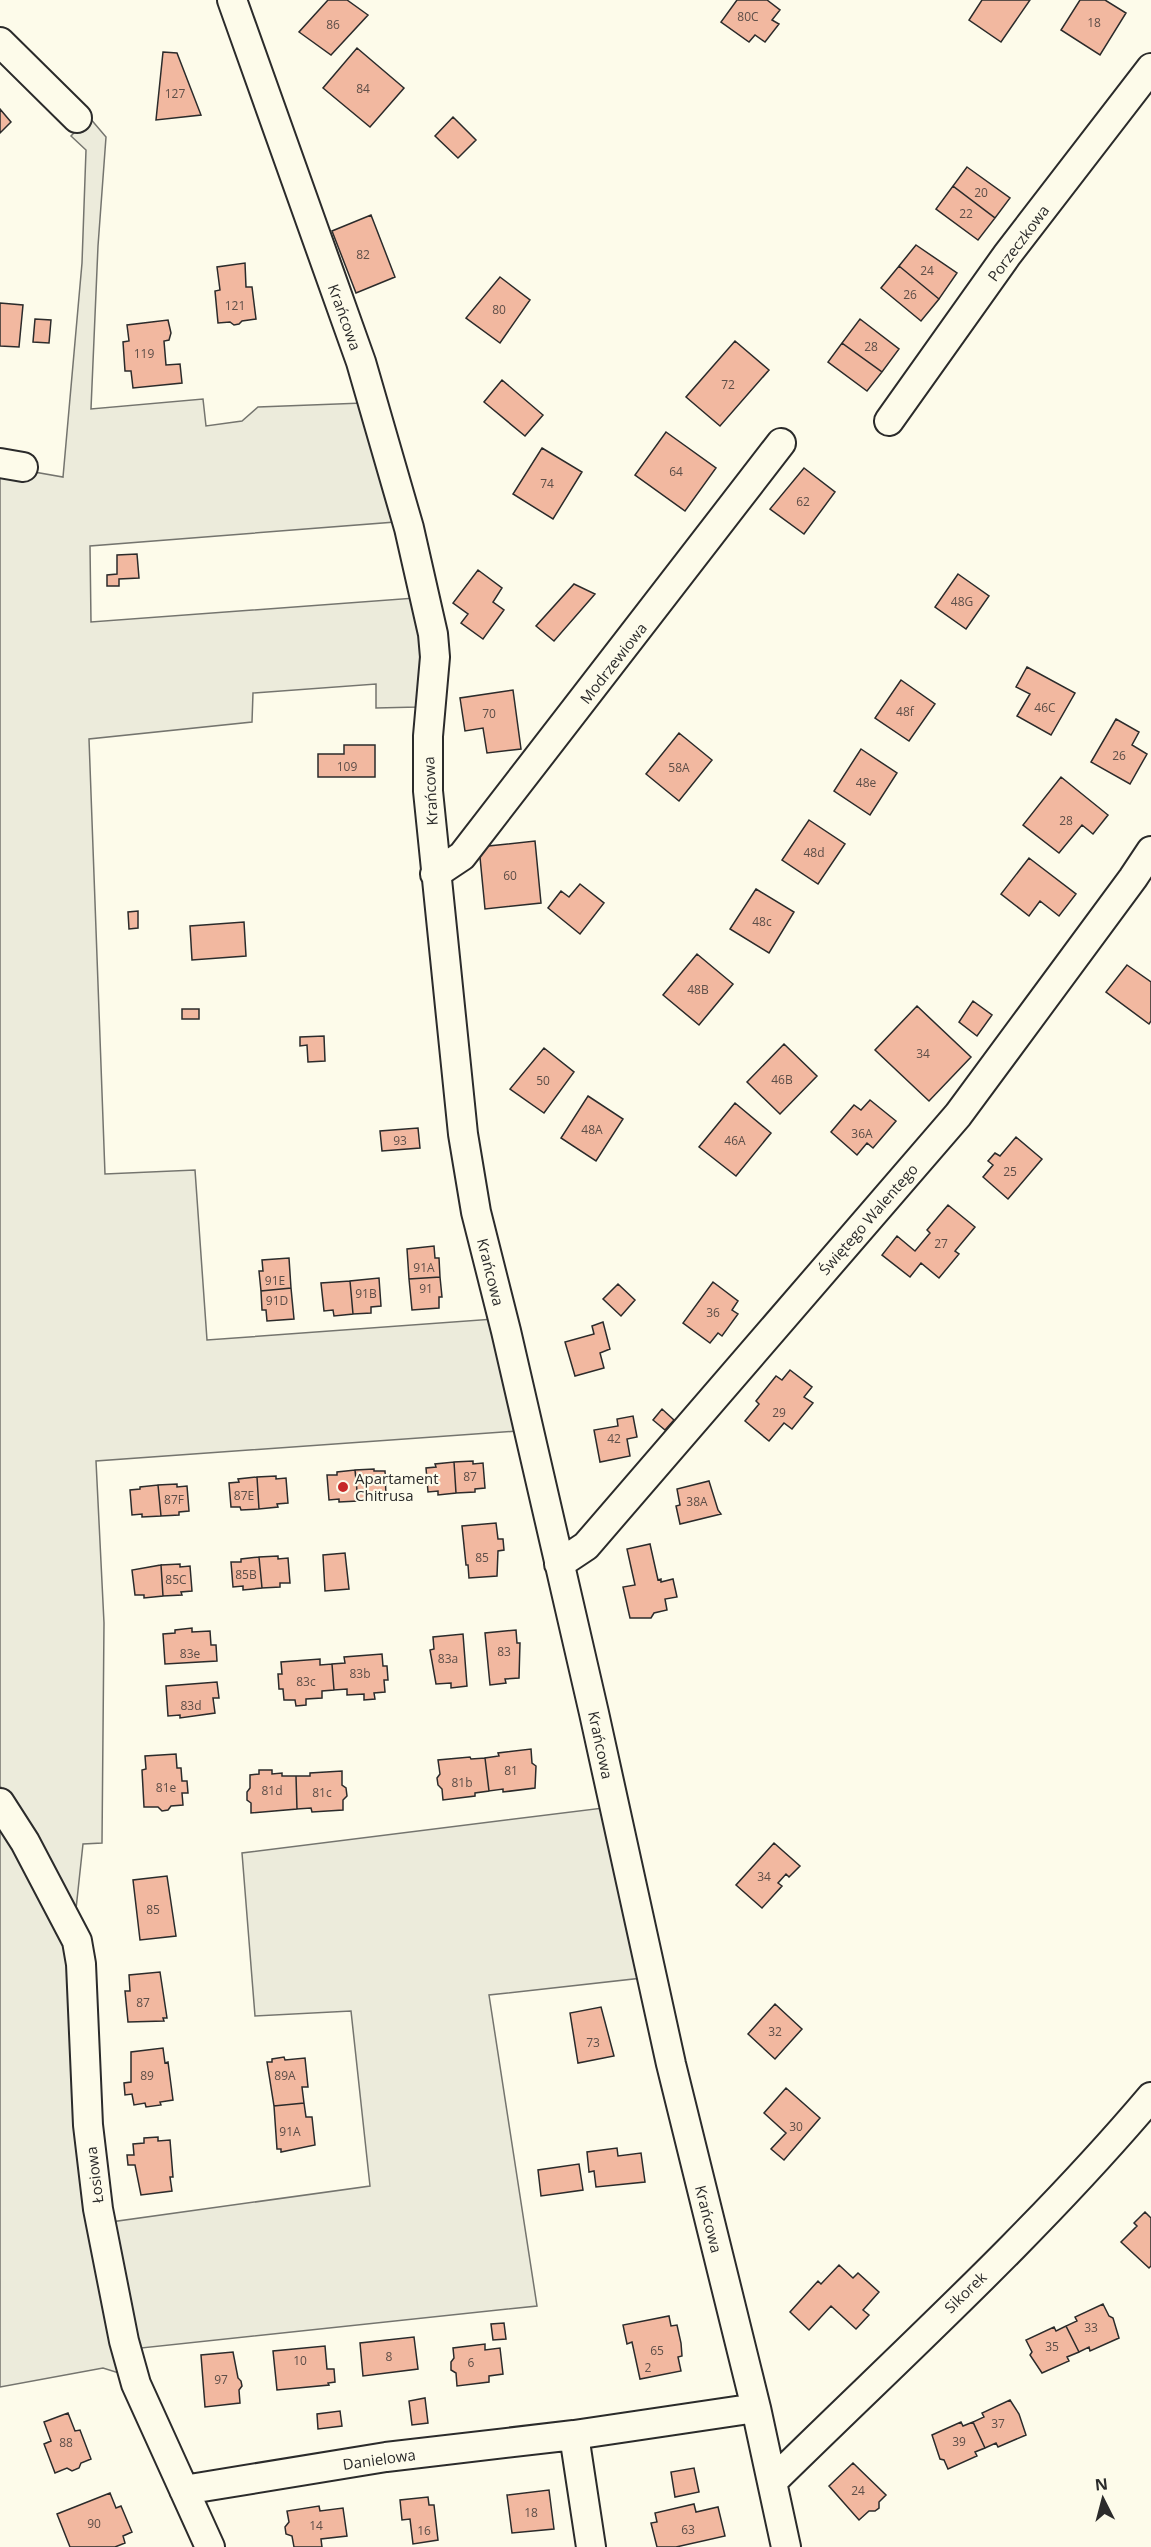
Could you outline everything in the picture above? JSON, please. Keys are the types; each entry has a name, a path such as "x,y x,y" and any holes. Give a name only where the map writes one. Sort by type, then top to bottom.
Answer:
{"street":[{"name":"Krańcowa","path":"232,0 361,362 409,528 429,609 435,657 428,736 428,791 464,1134 476,1212 506,1331 671,2064 756,2408 786,2547"},
{"path":"0,42 77,118"},
{"name":"Porzeczkowa","path":"889,421 1007,255 1151,68"},
{"name":"Modrzewiowa","path":"435,874 462,856 781,443"},
{"name":"Świętego Walentego","path":"559,1564 586,1546 958,1115 1151,851"},
{"name":"Łosiowa","path":"0,1803 25,1842 77,1941 81,1964 88,2125 98,2209 122,2330 136,2384 210,2547"},
{"name":"Sikorek","path":"772,2482 997,2261 1118,2135 1151,2097"},
{"name":"Danielowa","path":"184,2490 386,2457 574,2435 756,2408"},
{"path":"574,2435 591,2547"}],"shaded area":[{"path":"89,117 106,137 98,246 91,409 203,399 206,426 242,421 258,407 363,403 395,522 90,546 91,622 415,598 424,653 418,707 376,708 376,684 253,693 252,722 89,739 105,1174 195,1170 207,1340 494,1319 517,1431 96,1461 104,1623 102,1843 83,1844 76,1909 0,1786 0,466 63,477 82,263 86,150 71,136"},
{"path":"603,1808 642,1978 489,1995 537,2306 132,2349 111,2222 370,2186 351,2011 255,2016 242,1853"},
{"path":"0,1817 66,1939 122,2374 103,2368 0,2387"}],"building":[{"path":"328,0 347,0 368,15 331,55 299,32"},
{"path":"737,0 767,0 780,10 772,20 779,24 765,42 755,35 749,42 721,22"},
{"path":"982,0 1030,0 1001,42 969,20"},
{"path":"1080,0 1105,0 1126,13 1100,55 1061,30"},
{"path":"357,48 404,88 370,127 323,88"},
{"path":"163,52 177,53 201,115 156,120"},
{"path":"0,109 11,122 0,133"},
{"path":"453,117 476,140 458,158 435,136"},
{"path":"967,167 1010,198 995,218 953,186"},
{"path":"953,186 995,218 978,240 936,209"},
{"path":"371,215 395,277 356,293 332,231"},
{"path":"916,245 957,273 939,299 899,266"},
{"path":"245,263 246,287 252,287 256,319 234,325 230,322 218,323 215,291 220,290 217,267"},
{"path":"899,266 939,299 921,321 881,288"},
{"path":"500,277 530,300 500,343 466,318"},
{"path":"0,303 23,305 19,347 0,346"},
{"path":"35,319 51,320 49,343 33,342"},
{"path":"860,319 899,349 882,372 842,343"},
{"path":"168,320 171,333 169,340 164,341 166,365 180,364 182,383 133,388 131,371 125,371 123,342 129,341 127,325"},
{"path":"735,341 769,370 720,426 686,397"},
{"path":"842,343 882,372 867,391 828,362"},
{"path":"502,380 543,415 525,436 484,402"},
{"path":"666,432 716,468 685,511 635,475"},
{"path":"542,448 582,472 553,519 513,494"},
{"path":"804,468 835,492 804,534 770,509"},
{"path":"137,554 139,578 119,579 119,586 107,586 107,575 117,574 117,555"},
{"path":"478,570 502,588 493,602 504,610 483,639 461,623 468,614 453,603"},
{"path":"958,574 989,596 966,629 935,607"},
{"path":"574,584 595,594 554,641 536,626"},
{"path":"1027,667 1075,693 1051,735 1017,716 1030,694 1016,687"},
{"path":"901,680 935,704 909,741 875,718"},
{"path":"513,690 521,749 487,753 483,728 465,731 460,698"},
{"path":"1116,719 1139,732 1132,745 1147,754 1130,784 1091,762"},
{"path":"679,733 712,760 679,801 646,774"},
{"path":"344,745 375,745 375,777 318,777 318,754 344,754"},
{"path":"861,749 897,773 870,815 834,791"},
{"path":"1061,777 1108,815 1093,834 1082,825 1059,853 1023,825"},
{"path":"809,820 845,844 818,884 782,860"},
{"path":"535,841 541,903 485,909 479,847"},
{"path":"1029,858 1076,894 1059,916 1040,901 1029,916 1001,894"},
{"path":"580,884 604,903 580,934 548,908 561,891 569,897"},
{"path":"756,889 794,912 769,953 730,929"},
{"path":"138,911 138,928 129,929 128,912"},
{"path":"244,922 246,956 192,960 190,926"},
{"path":"697,954 733,984 699,1025 663,995"},
{"path":"1127,965 1151,982 1151,1021 1149,1024 1106,992"},
{"path":"973,1001 992,1015 977,1036 959,1022"},
{"path":"917,1006 971,1057 929,1101 875,1050"},
{"path":"182,1009 199,1009 199,1019 182,1019"},
{"path":"324,1036 325,1061 308,1062 307,1045 300,1046 300,1037"},
{"path":"784,1044 817,1076 780,1114 747,1082"},
{"path":"544,1048 574,1072 544,1113 510,1089"},
{"path":"588,1096 623,1119 596,1161 561,1138"},
{"path":"870,1100 896,1121 873,1148 867,1143 857,1155 831,1132 854,1105 861,1110"},
{"path":"735,1103 771,1133 736,1176 699,1147"},
{"path":"418,1128 420,1148 382,1151 380,1131"},
{"path":"1016,1137 1042,1159 1008,1199 983,1177 993,1165 988,1161 995,1153 1000,1156"},
{"path":"948,1205 975,1227 955,1251 959,1254 939,1278 921,1263 910,1277 882,1255 897,1236 915,1251 930,1233 927,1230"},
{"path":"434,1246 435,1258 439,1258 440,1277 409,1279 407,1249"},
{"path":"289,1258 291,1288 261,1291 259,1271 263,1271 262,1260"},
{"path":"440,1277 442,1297 439,1297 439,1308 412,1310 409,1279"},
{"path":"379,1278 381,1306 371,1307 371,1313 353,1314 350,1281"},
{"path":"350,1281 353,1314 334,1316 333,1310 324,1311 321,1283"},
{"path":"713,1282 738,1301 732,1310 738,1314 722,1336 718,1333 710,1343 683,1323"},
{"path":"618,1284 635,1300 621,1316 603,1299"},
{"path":"291,1288 294,1319 267,1321 266,1310 262,1310 261,1291"},
{"path":"603,1322 610,1349 600,1353 604,1368 575,1376 565,1342 594,1334 592,1326"},
{"path":"790,1370 812,1387 804,1397 813,1403 792,1429 784,1423 769,1441 745,1421 759,1404 756,1401 776,1376 782,1380"},
{"path":"662,1409 674,1420 665,1430 653,1420"},
{"path":"633,1416 637,1437 627,1439 630,1456 600,1462 594,1430 618,1426 617,1419"},
{"path":"473,1461 473,1464 483,1463 485,1488 475,1489 475,1492 456,1493 454,1462"},
{"path":"454,1462 456,1493 438,1495 438,1491 428,1492 426,1468 436,1467 435,1464"},
{"path":"374,1469 374,1471 385,1471 386,1496 376,1496 376,1500 358,1501 355,1470"},
{"name":"Apartament Chitrusa","path":"355,1470 358,1501 329,1500 327,1475"},
{"path":"276,1476 276,1479 286,1478 288,1503 277,1504 278,1507 259,1509 257,1477"},
{"path":"257,1477 259,1509 241,1510 240,1507 231,1507 229,1483 239,1482 238,1479"},
{"path":"709,1481 721,1514 680,1524 676,1506 680,1505 677,1489"},
{"path":"177,1484 177,1487 187,1486 189,1511 179,1512 179,1515 161,1516 158,1485"},
{"path":"158,1485 161,1516 132,1515 130,1490"},
{"path":"496,1523 498,1539 503,1539 504,1550 498,1551 497,1576 469,1578 462,1526"},
{"path":"650,1544 658,1580 661,1579 661,1582 673,1579 677,1597 665,1599 667,1610 654,1613 651,1618 630,1618 623,1587 635,1585 627,1549"},
{"path":"345,1553 349,1589 325,1591 323,1555"},
{"path":"278,1556 278,1559 288,1558 290,1583 280,1583 280,1587 262,1588 259,1557"},
{"path":"259,1557 262,1588 243,1590 243,1586 233,1587 231,1562"},
{"path":"180,1564 180,1567 190,1566 192,1591 181,1592 182,1595 163,1596 161,1565"},
{"path":"161,1565 163,1596 144,1598 144,1595 135,1595 132,1570"},
{"path":"192,1628 192,1632 210,1631 211,1645 216,1645 217,1661 165,1664 163,1634"},
{"path":"516,1630 517,1643 520,1643 519,1678 505,1679 506,1683 490,1685 485,1633"},
{"path":"463,1634 467,1686 451,1688 451,1683 436,1684 430,1650 434,1649 433,1637"},
{"path":"382,1654 383,1666 387,1666 388,1680 384,1680 385,1692 374,1693 375,1699 364,1700 364,1694 347,1695 347,1689 334,1690 332,1664 345,1663 344,1657"},
{"path":"320,1659 320,1665 332,1664 334,1690 322,1691 322,1698 306,1699 306,1705 296,1706 295,1700 284,1700 283,1689 279,1689 278,1674 282,1674 281,1662"},
{"path":"217,1682 219,1698 213,1698 215,1713 180,1718 180,1715 168,1716 166,1686"},
{"path":"531,1749 532,1763 536,1766 535,1788 503,1792 503,1789 489,1791 485,1758 499,1756 498,1753"},
{"path":"176,1754 177,1768 181,1768 182,1781 187,1781 188,1793 182,1793 183,1805 171,1806 168,1810 162,1811 158,1807 144,1807 142,1770 146,1769 145,1756"},
{"path":"470,1757 471,1759 485,1758 489,1791 475,1793 475,1796 443,1800 442,1789 438,1785 437,1778 440,1774 438,1760"},
{"path":"259,1770 272,1770 272,1774 282,1773 282,1776 296,1776 297,1809 251,1813 251,1803 247,1800 250,1775 259,1774"},
{"path":"342,1771 342,1785 346,1788 347,1796 343,1800 343,1810 312,1812 311,1808 297,1809 296,1776"},
{"path":"774,1843 800,1866 789,1877 786,1874 778,1883 782,1886 762,1908 736,1885"},
{"path":"167,1876 176,1936 140,1940 133,1880"},
{"path":"160,1972 167,2018 163,2018 164,2021 128,2022 125,1991 130,1991 129,1975"},
{"path":"775,2004 802,2029 775,2059 748,2034"},
{"path":"601,2007 614,2056 578,2063 570,2013"},
{"path":"163,2048 165,2063 168,2062 173,2100 160,2102 161,2105 146,2107 145,2103 134,2105 132,2094 125,2095 124,2083 131,2082 131,2052"},
{"path":"284,2057 285,2060 305,2058 308,2087 302,2087 304,2103 274,2106 267,2062"},
{"path":"786,2088 820,2118 784,2160 771,2149 786,2133 764,2113"},
{"path":"304,2103 306,2117 312,2117 315,2145 281,2152 281,2149 277,2149 274,2106"},
{"path":"158,2137 158,2141 170,2140 172,2191 141,2195 135,2165 128,2165 127,2155 134,2155 133,2144 144,2143 144,2138"},
{"path":"617,2148 618,2156 641,2153 645,2182 596,2187 594,2171 589,2172 587,2152"},
{"path":"579,2164 583,2190 541,2196 538,2170"},
{"path":"1145,2212 1151,2218 1151,2266 1149,2268 1121,2242 1137,2226 1134,2223"},
{"path":"839,2265 853,2278 858,2273 879,2292 863,2310 869,2315 856,2329 831,2306 809,2330 790,2312 818,2281 821,2284"},
{"path":"1103,2304 1109,2316 1113,2318 1119,2338 1090,2351 1089,2347 1079,2352 1066,2326 1077,2321 1075,2317"},
{"path":"669,2316 671,2326 677,2325 681,2343 682,2356 678,2357 681,2371 640,2379 632,2342 627,2344 623,2325"},
{"path":"504,2323 506,2339 493,2340 491,2324"},
{"path":"1066,2326 1079,2352 1067,2357 1069,2361 1042,2373 1030,2355 1032,2352 1026,2340 1054,2327 1056,2331"},
{"path":"414,2337 418,2369 363,2376 360,2343"},
{"path":"485,2344 485,2350 500,2348 503,2374 489,2376 489,2382 457,2386 456,2373 451,2370 451,2362 454,2358 453,2348"},
{"path":"325,2346 327,2369 334,2369 335,2382 328,2383 329,2385 277,2390 273,2351"},
{"path":"233,2352 238,2378 242,2386 239,2390 240,2403 205,2407 201,2355"},
{"path":"425,2398 428,2423 412,2425 409,2401"},
{"path":"1010,2400 1019,2414 1026,2435 998,2447 996,2443 985,2448 973,2422 984,2417 982,2413"},
{"path":"340,2411 342,2426 318,2429 317,2414"},
{"path":"68,2413 75,2431 80,2430 91,2459 81,2463 79,2468 72,2471 67,2468 55,2473 44,2444 51,2441 44,2422"},
{"path":"961,2422 963,2426 973,2422 985,2448 975,2452 977,2456 948,2469 944,2460 940,2459 932,2435"},
{"path":"853,2463 886,2495 879,2502 879,2508 869,2511 859,2520 829,2486"},
{"path":"694,2468 699,2492 675,2497 671,2472"},
{"path":"549,2490 554,2529 512,2533 507,2495"},
{"path":"110,2493 116,2508 121,2506 132,2532 123,2536 125,2543 115,2547 70,2547 57,2514"},
{"path":"428,2497 429,2505 434,2505 438,2540 413,2544 410,2519 402,2520 400,2500"},
{"path":"694,2504 696,2512 718,2507 725,2536 676,2547 657,2547 651,2523 657,2522 655,2513"},
{"path":"319,2506 320,2511 343,2508 347,2536 321,2539 322,2547 294,2547 292,2536 286,2534 285,2527 289,2522 287,2511"}],"place":[{"name":"Apartament Chitrusa","path":"343,1487"}]}
